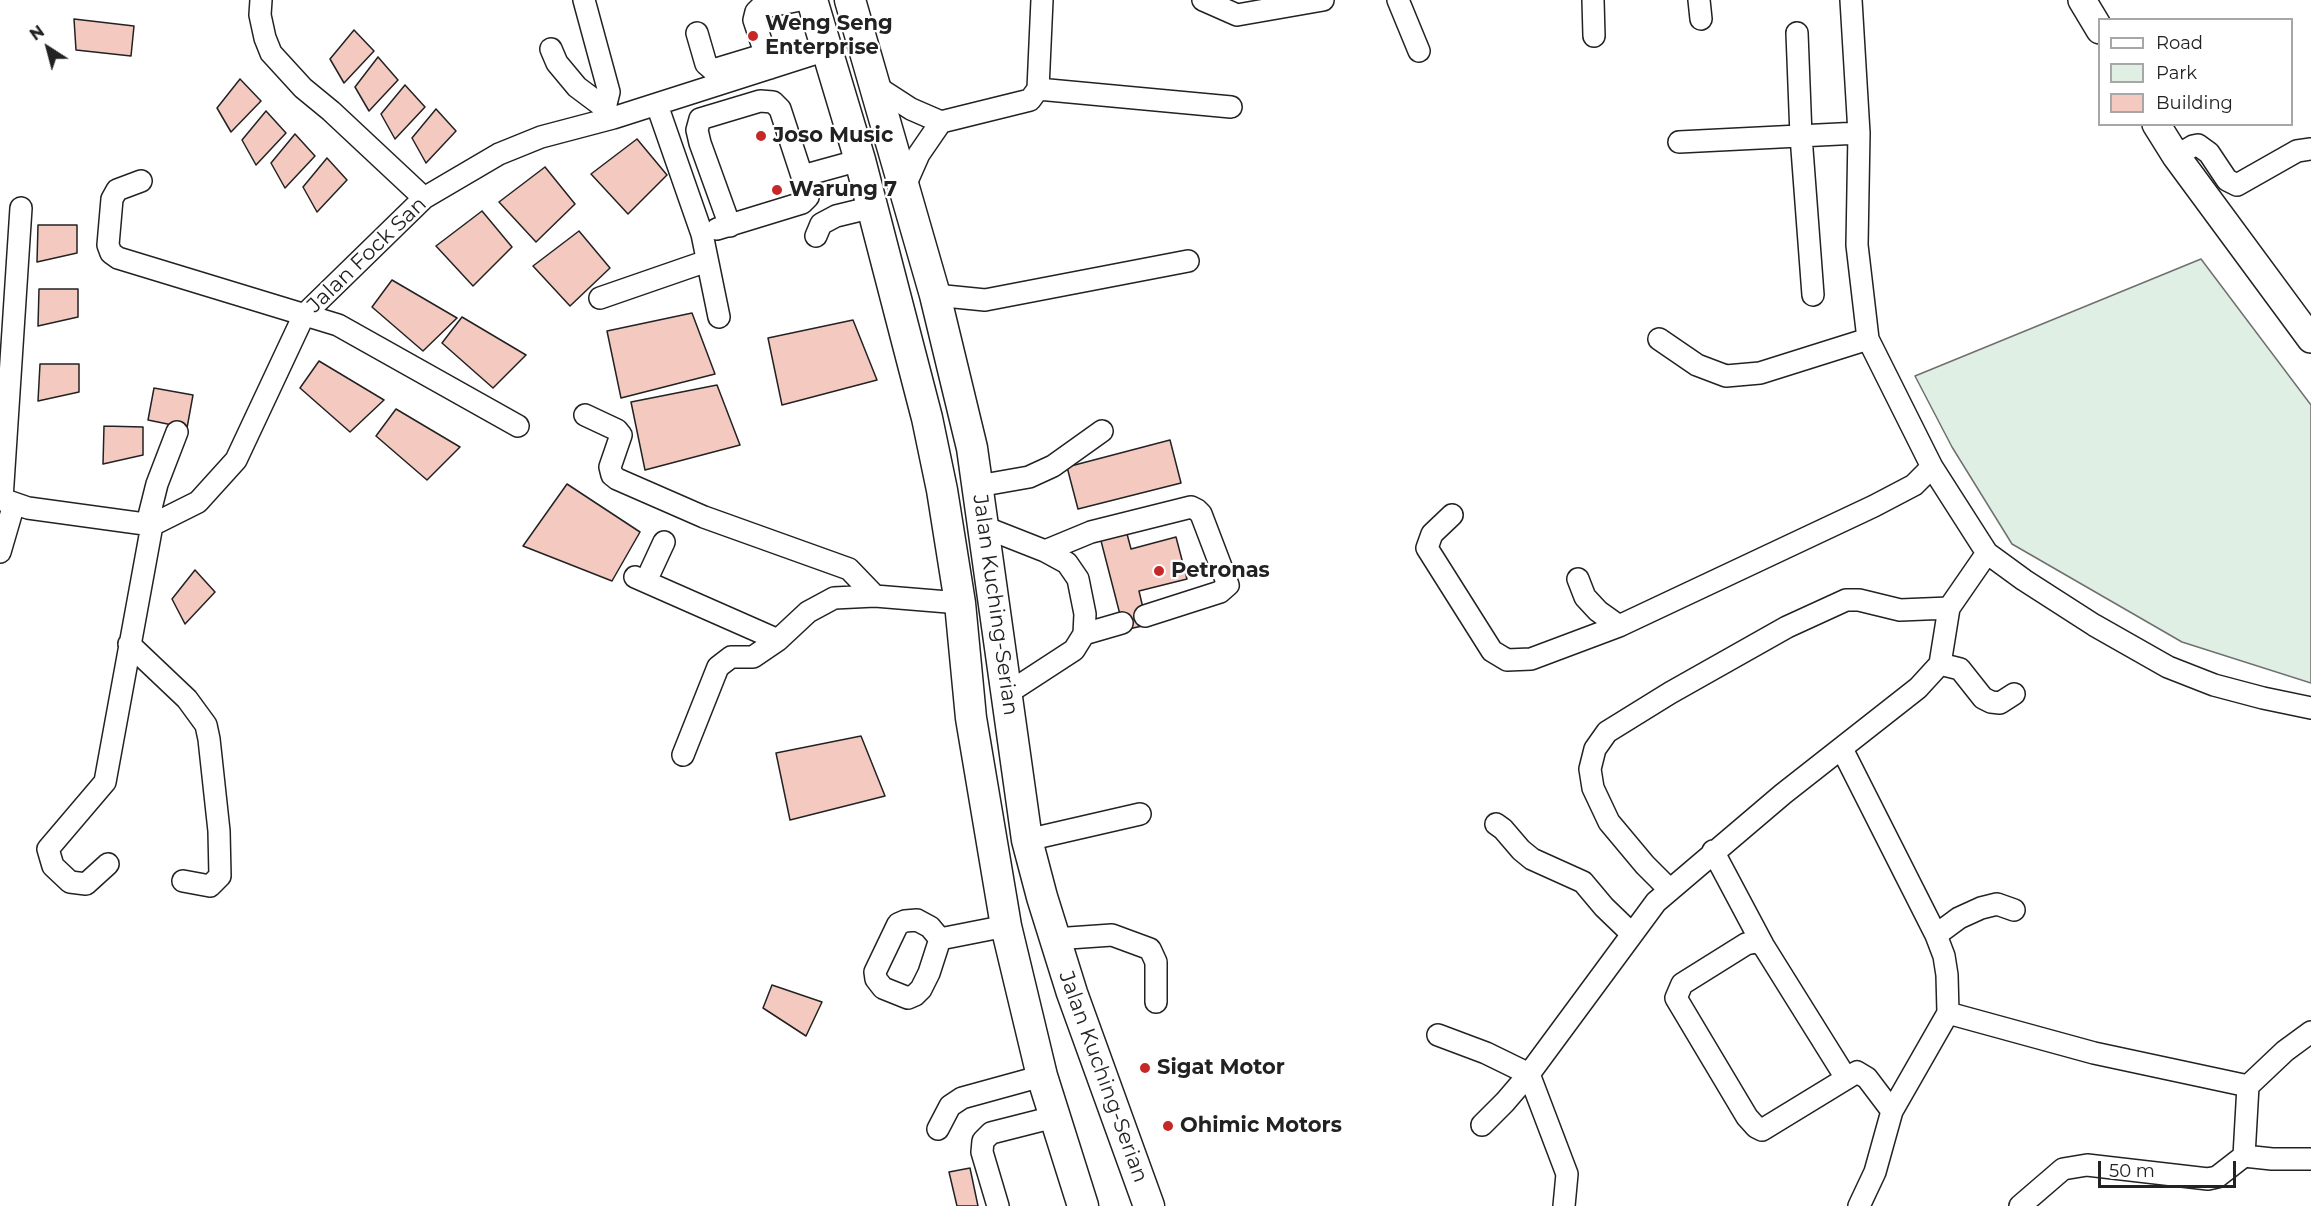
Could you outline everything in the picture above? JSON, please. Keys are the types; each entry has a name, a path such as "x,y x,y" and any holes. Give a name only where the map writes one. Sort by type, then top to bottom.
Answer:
{"highway":[{"name":"Jalan Kuching-Serian","path":"812,0 873,207 927,418 942,490 960,603 971,718 1006,926 1042,1076 1083,1206"},
{"name":"Jalan Kuching-Serian","path":"850,0 935,295 972,448 1027,840 1054,939 1149,1206"}],"main road":[{"path":"2082,0 2098,27"},
{"path":"2157,126 2176,156 2311,339"}],"street":[{"path":"261,0 260,15 271,53 303,88 331,111 424,198"},
{"path":"584,0 609,92 609,113"},
{"path":"697,33 706,64 713,70 768,61 754,20 756,12 760,8 800,0"},
{"path":"874,86 911,109 941,122 1030,100 1038,89 1042,0"},
{"path":"1203,0 1237,15 1323,0"},
{"path":"1398,0 1419,51"},
{"path":"1593,0 1594,36"},
{"path":"1851,0 1859,133 1857,245 1868,339 1932,468 1987,553 2094,625 2168,667 2214,685 2311,708"},
{"path":"1797,33 1801,136 1813,295"},
{"path":"551,49 557,63 577,87 609,113"},
{"name":"Jalan Fock San","path":"149,525 198,502 236,460 304,315 424,198 499,154 541,137 609,113 657,105 768,61 826,51"},
{"path":"1038,89 1231,107"},
{"path":"702,234 730,226 802,203 808,197 780,110 773,102 760,101 700,119 697,130 700,143 730,226"},
{"path":"657,105 702,234 719,317"},
{"path":"904,188 919,154 941,122"},
{"path":"1679,142 1859,133"},
{"path":"2176,156 2198,145 2209,153 2227,180 2237,185 2297,151 2311,149"},
{"path":"802,176 860,160"},
{"path":"141,181 117,190 112,199 108,245 111,253 118,258 339,325 518,426"},
{"path":"816,236 821,224 836,216 873,207"},
{"path":"0,552 5,501 21,208"},
{"path":"600,298 707,261"},
{"path":"935,295 985,300 1188,261"},
{"path":"1659,339 1698,365 1726,376 1760,373 1868,339"},
{"path":"585,415 617,430 621,435 610,467 612,475 617,479 704,517 849,569 875,596"},
{"path":"978,486 1029,477 1045,470 1102,431"},
{"path":"108,864 86,884 70,882 53,866 48,849 105,782 157,484 177,432"},
{"path":"1452,515 1432,534 1427,548 1492,651 1507,660 1531,659 1619,626 1874,506 1914,484 1932,468"},
{"path":"5,501 28,508 149,525"},
{"path":"1045,551 1091,532 1191,507 1197,510 1201,514 1228,585 1220,592 1145,616"},
{"path":"984,527 1045,551 1067,563 1078,579 1085,614 1084,634 1074,650 1008,693"},
{"path":"664,542 640,579 778,640"},
{"path":"1482,1125 1506,1102 1529,1074 1656,902 1713,851 1918,688 1940,664 1949,608 1987,553"},
{"path":"1578,579 1585,597 1598,611 1619,626"},
{"path":"682,755 718,667 731,657 753,657 778,640 808,612 834,598 875,596 960,603"},
{"path":"1669,889 1645,865 1609,822 1593,788 1590,769 1595,749 1607,732 1670,693 1787,627 1846,600 1859,600 1900,610 1949,608"},
{"path":"1084,634 1122,623"},
{"path":"129,645 187,699 206,725 219,831 220,876 210,886 183,881"},
{"path":"1940,664 1960,669 1983,698 1991,702 2000,702 2014,694"},
{"path":"1842,749 1936,935 1944,956 1947,975 1948,1013 1892,1111 1875,1172 1859,1206"},
{"path":"1027,840 1140,814"},
{"path":"1496,824 1532,859 1584,882 1604,907 1632,934"},
{"path":"1713,851 1762,945 1846,1078"},
{"path":"1936,935 1959,918 1981,908 1997,904 2014,910"},
{"path":"940,939 1006,926"},
{"path":"1054,939 1112,935 1150,949 1156,962 1156,1002"},
{"path":"1762,945 1755,942 1746,944 1682,984 1676,998 1747,1116 1756,1127 1762,1130 1857,1072 1867,1078 1892,1111"},
{"path":"1948,1013 2094,1053 2248,1086"},
{"path":"2244,1156 2248,1086 2285,1051 2311,1032"},
{"path":"1438,1035 1486,1053 1529,1074 1567,1174 1564,1206"},
{"path":"938,1129 950,1106 962,1098 1042,1076"},
{"path":"998,1206 982,1152 983,1141 991,1132 1054,1117"},
{"path":"2020,1206 2063,1169 2087,1165 2208,1179 2217,1177 2244,1156 2311,1159"}],"green space":[{"path":"2201,259 2311,405 2311,683 2182,642 2012,544 1952,447 1915,376"}],"building":[{"path":"74,19 134,26 131,56 76,50"},
{"path":"354,30 374,51 344,83 330,59"},
{"path":"378,57 398,80 369,111 355,87"},
{"path":"240,79 261,101 231,132 217,108"},
{"path":"405,85 425,107 395,139 381,114"},
{"path":"436,109 456,131 426,163 412,138"},
{"path":"266,111 286,133 256,165 242,140"},
{"path":"295,134 315,156 285,188 271,163"},
{"path":"637,139 667,175 628,214 591,174"},
{"path":"327,158 347,180 317,212 303,187"},
{"path":"545,167 575,204 536,242 499,202"},
{"path":"482,211 512,247 473,286 436,246"},
{"path":"38,225 77,225 77,253 37,262"},
{"path":"579,231 610,268 570,306 533,266"},
{"path":"392,280 457,318 423,351 372,307"},
{"path":"39,289 78,289 78,317 38,326"},
{"path":"692,313 715,374 621,398 607,331"},
{"path":"462,317 526,355 493,388 442,343"},
{"path":"853,320 877,380 782,405 768,338"},
{"path":"319,361 384,400 350,432 300,388"},
{"path":"40,364 79,364 79,392 38,401"},
{"path":"717,385 740,445 645,470 631,402"},
{"path":"154,388 193,395 187,428 148,420"},
{"path":"396,409 460,447 427,480 376,436"},
{"path":"104,426 143,427 143,455 103,464"},
{"path":"1170,440 1181,483 1078,509 1067,467"},
{"path":"567,484 640,532 612,581 523,546"},
{"path":"1126,530 1131,549 1176,537 1187,579 1139,591 1147,625 1124,630 1100,537"},
{"path":"195,570 215,592 185,624 172,599"},
{"path":"861,736 885,796 790,820 776,753"},
{"path":"772,985 822,1002 806,1036 763,1008"},
{"path":"970,1168 978,1206 957,1206 949,1172"}],"place":[{"name":"Weng Seng Enterprise","path":"753,36"},
{"name":"Joso Music","path":"761,136"},
{"name":"Warung 7","path":"777,190"},
{"name":"Petronas","path":"1159,571"},
{"name":"Sigat Motor","path":"1145,1068"},
{"name":"Ohimic Motors","path":"1168,1126"}]}
